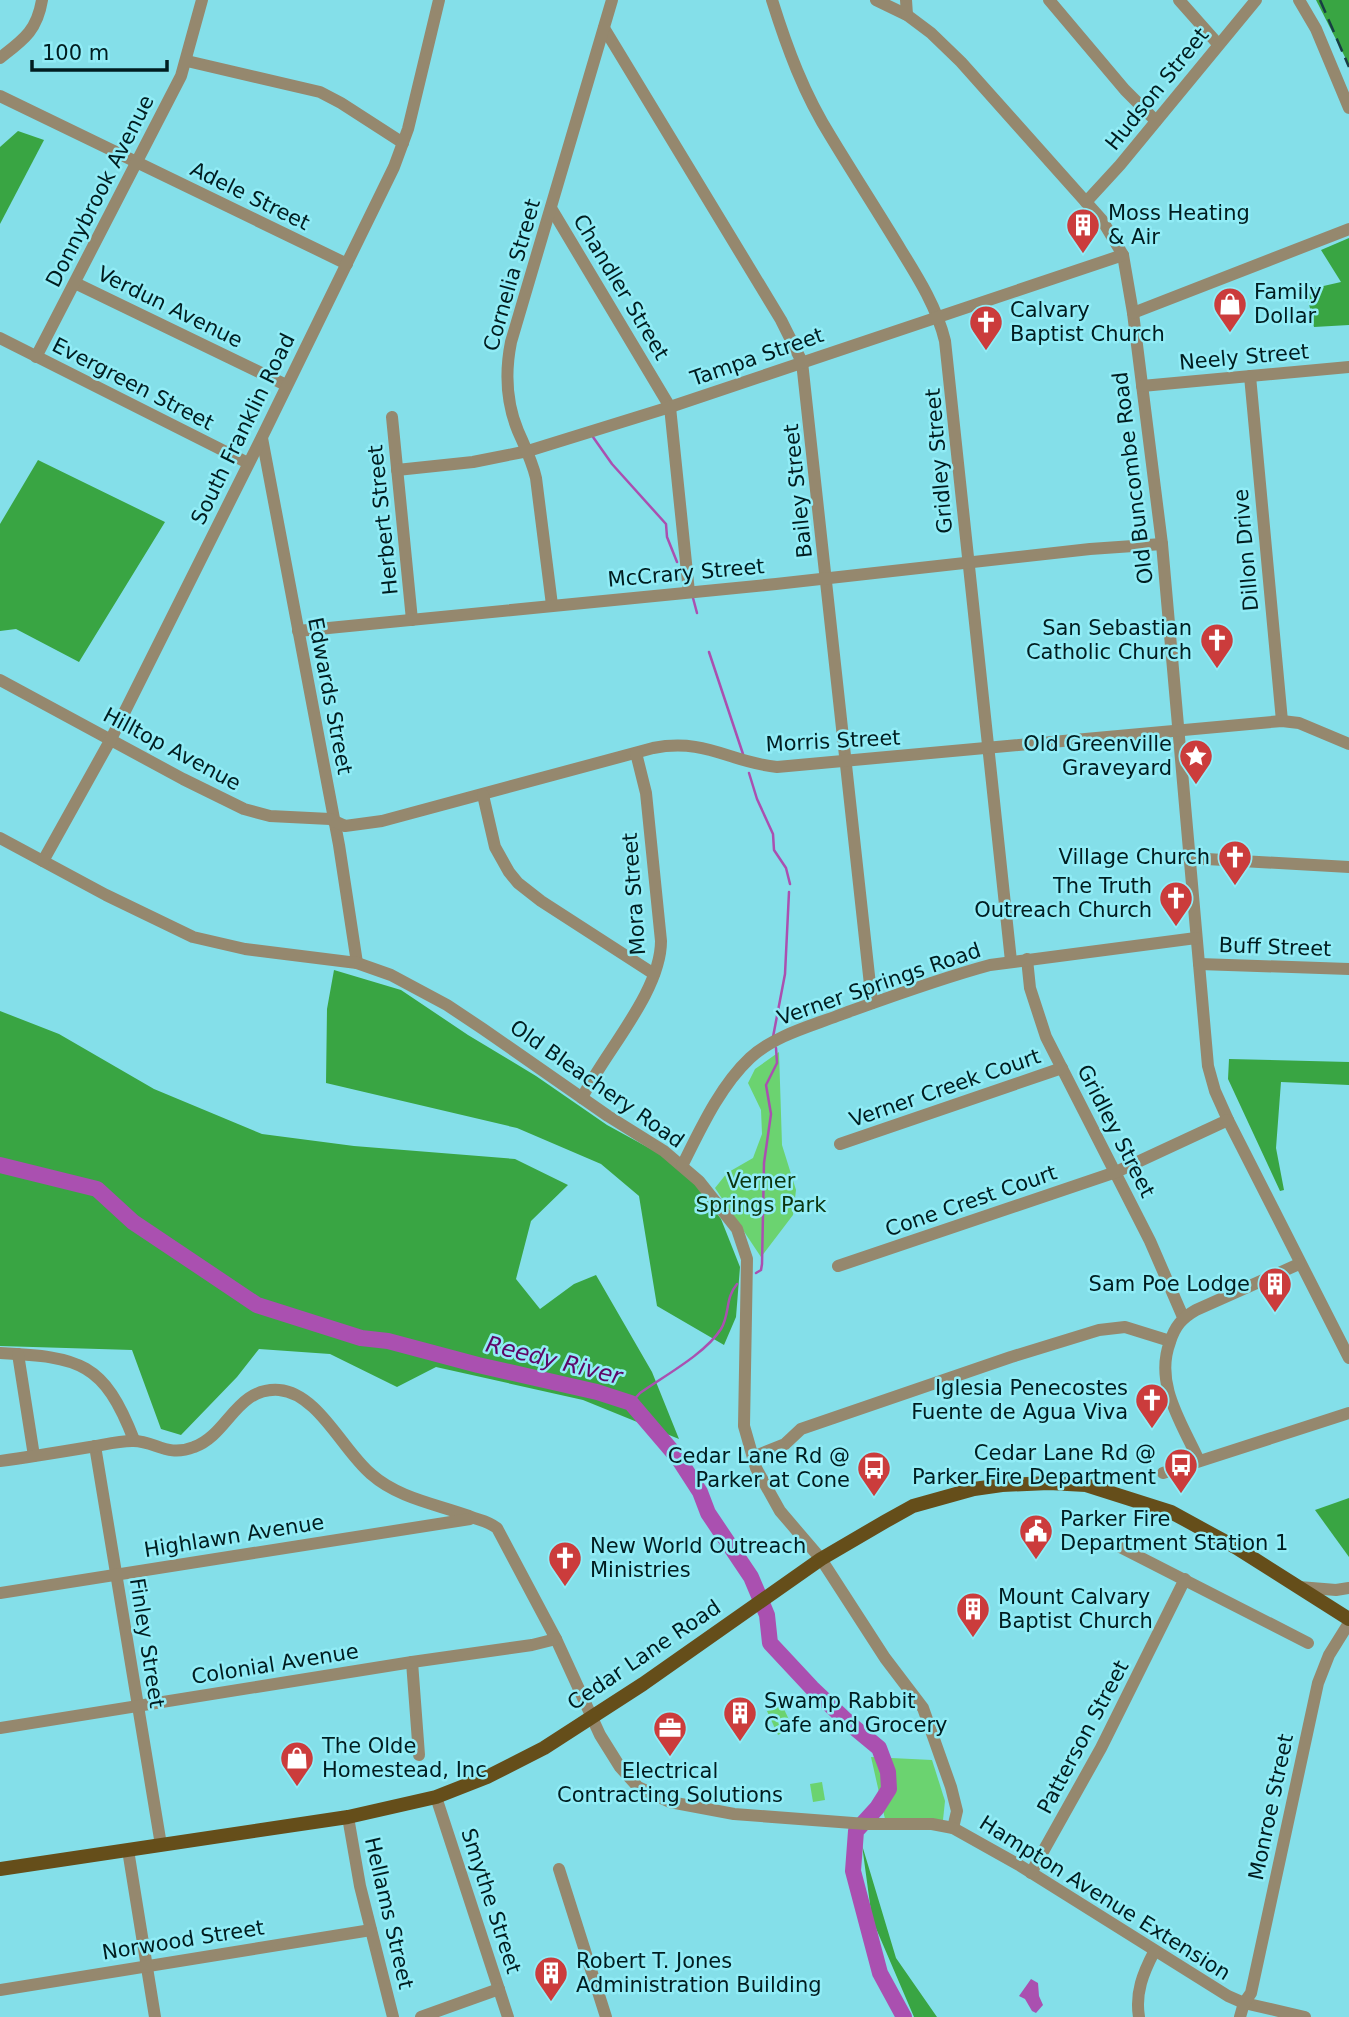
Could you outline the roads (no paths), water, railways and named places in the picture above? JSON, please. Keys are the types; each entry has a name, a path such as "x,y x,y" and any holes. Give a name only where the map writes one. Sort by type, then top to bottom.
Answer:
{"main road":[{"name":"Cedar Lane Road","path":"0,1869 348,1817 436,1797 487,1777 544,1748 821,1559 913,1506 942,1496 1002,1485 1086,1485 1171,1512 1237,1548 1349,1621"}],"street":[{"path":"0,58 34,28 42,0"},
{"name":"Donnybrook Avenue","path":"36,357 138,162 187,61 202,0"},
{"name":"South Franklin Road","path":"43,861 111,739 262,438 403,143 439,0"},
{"name":"Cornelia Street","path":"552,605 537,491 528,451 512,409 507,383 507,363 612,0"},
{"name":"Gridley Street","path":"772,0 784,39 805,90 917,275 945,341 1011,961"},
{"name":"Old Buncombe Road","path":"876,0 907,15 931,33 961,62 1086,202 1111,232 1123,256 1133,313 1161,544 1208,1066 1215,1091 1228,1120 1349,1358"},
{"path":"906,0 907,15"},
{"path":"1049,0 1125,90 1156,121"},
{"path":"1179,0 1218,44"},
{"name":"Hudson Street","path":"1086,202 1256,0"},
{"path":"1300,0 1316,29 1349,108"},
{"name":"Bailey Street","path":"604,28 780,320 802,362 872,1003"},
{"path":"187,61 320,93 341,103 403,143"},
{"name":"Adele Street","path":"0,96 347,264"},
{"name":"Chandler Street","path":"551,208 670,407 689,592"},
{"path":"1133,313 1349,229"},
{"name":"Tampa Street","path":"397,470 473,462 528,451 670,407 1123,256"},
{"name":"Verdun Avenue","path":"75,282 286,386"},
{"name":"Evergreen Street","path":"0,338 248,463"},
{"name":"Neely Street","path":"1142,386 1349,367"},
{"name":"Dillon Drive","path":"1250,376 1282,720"},
{"name":"Herbert Street","path":"392,416 412,620"},
{"name":"Edwards Street","path":"262,438 335,822 358,963"},
{"name":"McCrary Street","path":"298,631 1090,549 1161,544"},
{"name":"Hilltop Avenue","path":"0,680 244,809 270,816 318,818 335,822"},
{"path":"1282,720 1299,723 1349,744"},
{"name":"Morris Street","path":"335,822 345,826 382,821 661,746 689,745 710,748 760,765 806,766 1282,720"},
{"name":"Mora Street","path":"582,1098 635,1012 660,960 661,941 646,793 636,753"},
{"path":"483,795 495,847 518,883 535,897 654,974"},
{"name":"Old Bleachery Road","path":"0,838 118,901 193,937 244,949 358,963 391,975 447,1005 664,1152 699,1181 737,1228 743,1245 748,1275 744,1426 753,1457 780,1511 821,1559 885,1658 923,1709 951,1787 957,1811 953,1828"},
{"path":"1189,858 1349,867"},
{"name":"Verner Springs Road","path":"682,1167 723,1091 753,1056 782,1038 958,973 1011,961 1196,938"},
{"name":"Gridley Street","path":"1027,959 1036,1012 1150,1241 1183,1317"},
{"name":"Buff Street","path":"1199,964 1349,970"},
{"name":"Verner Creek Court","path":"840,1144 1062,1068"},
{"name":"Cone Crest Court","path":"838,1266 1116,1172 1228,1120"},
{"path":"1199,1461 1165,1384 1164,1366 1176,1327 1183,1317 1299,1264"},
{"path":"753,1457 785,1444 801,1429 1011,1357 1099,1330 1125,1327 1170,1342"},
{"path":"0,1353 69,1361 93,1372 109,1389 134,1440 0,1461"},
{"path":"18,1354 34,1456"},
{"name":"Hampton Avenue Extension","path":"134,1440 167,1451 191,1449 213,1436 233,1411 249,1397 267,1390 286,1391 301,1397 380,1482 402,1493 486,1520 498,1528 556,1639 591,1717 620,1767 635,1785 670,1802 734,1814 845,1823 932,1824 953,1828 1031,1873 1228,1996 1244,2003 1305,2017"},
{"path":"1163,1473 1349,1413"},
{"name":"Finley Street","path":"95,1446 161,1845"},
{"name":"Highlawn Avenue","path":"0,1593 474,1518"},
{"path":"1118,1546 1308,1643"},
{"name":"Patterson Street","path":"1031,1873 1101,1748 1185,1579"},
{"path":"1299,1587 1349,1588"},
{"name":"Monroe Street","path":"1240,2017 1244,2003 1251,1993 1318,1683 1329,1655 1349,1621"},
{"name":"Colonial Avenue","path":"0,1728 532,1645 556,1639"},
{"path":"412,1662 419,1755"},
{"name":"Smythe Street","path":"436,1797 508,2017"},
{"name":"Hellams Street","path":"348,1817 371,1930 393,2017"},
{"path":"128,1850 155,2017"},
{"path":"559,1869 606,2017"},
{"name":"Norwood Street","path":"0,1990 371,1930"},
{"path":"1139,2017 1137,2003 1142,1975 1154,1952"},
{"path":"421,2017 499,1989"}],"waterway":[{"path":"593,437 612,464 666,524 667,537 677,562"},
{"path":"693,598 697,613"},
{"path":"709,652 743,754"},
{"path":"749,773 773,834 774,850 786,868 790,884"},
{"path":"773,1037 785,974 789,892"},
{"path":"756,1273 761,1270 762,1264 764,1163 771,1114 766,1085 777,1063 776,1048"},
{"name":"Reedy River","path":"0,1165 97,1189 133,1222 257,1305 361,1338 388,1341 597,1392 631,1403 678,1458 700,1492 708,1513 751,1577 767,1615 770,1643 812,1688 879,1748 888,1772 889,1789 877,1808 856,1831 853,1871 880,1973 904,2017"},
{"path":"631,1403 640,1393 695,1356 714,1338 724,1323 731,1295 737,1284"}],"railway":[{"path":"1320,0 1349,67"}],"place":[{"name":"Moss Heating & Air","path":"1083,255"},
{"name":"Family Dollar","path":"1230,334"},
{"name":"Calvary Baptist Church","path":"986,352"},
{"name":"San Sebastian Catholic Church","path":"1217,670"},
{"name":"Old Greenville Graveyard","path":"1196,786"},
{"name":"Village Church","path":"1235,887"},
{"name":"The Truth Outreach Church","path":"1176,928"},
{"name":"Sam Poe Lodge","path":"1275,1314"},
{"name":"Iglesia Penecostes Fuente de Agua Viva","path":"1152,1430"},
{"name":"Cedar Lane Rd @ Parker Fire Department","path":"1181,1495"},
{"name":"Cedar Lane Rd @ Parker at Cone","path":"874,1498"},
{"name":"Parker Fire Department Station 1","path":"1036,1561"},
{"name":"New World Outreach Ministries","path":"565,1588"},
{"name":"Mount Calvary Baptist Church","path":"973,1639"},
{"name":"Swamp Rabbit Cafe and Grocery","path":"740,1743"},
{"name":"Electrical Contracting Solutions","path":"670,1758"},
{"name":"The Olde Homestead, Inc","path":"297,1788"},
{"name":"Robert T. Jones Administration Building","path":"551,2003"}],"park label":[{"name":"Verner Springs Park","path":"761,1193"}]}
